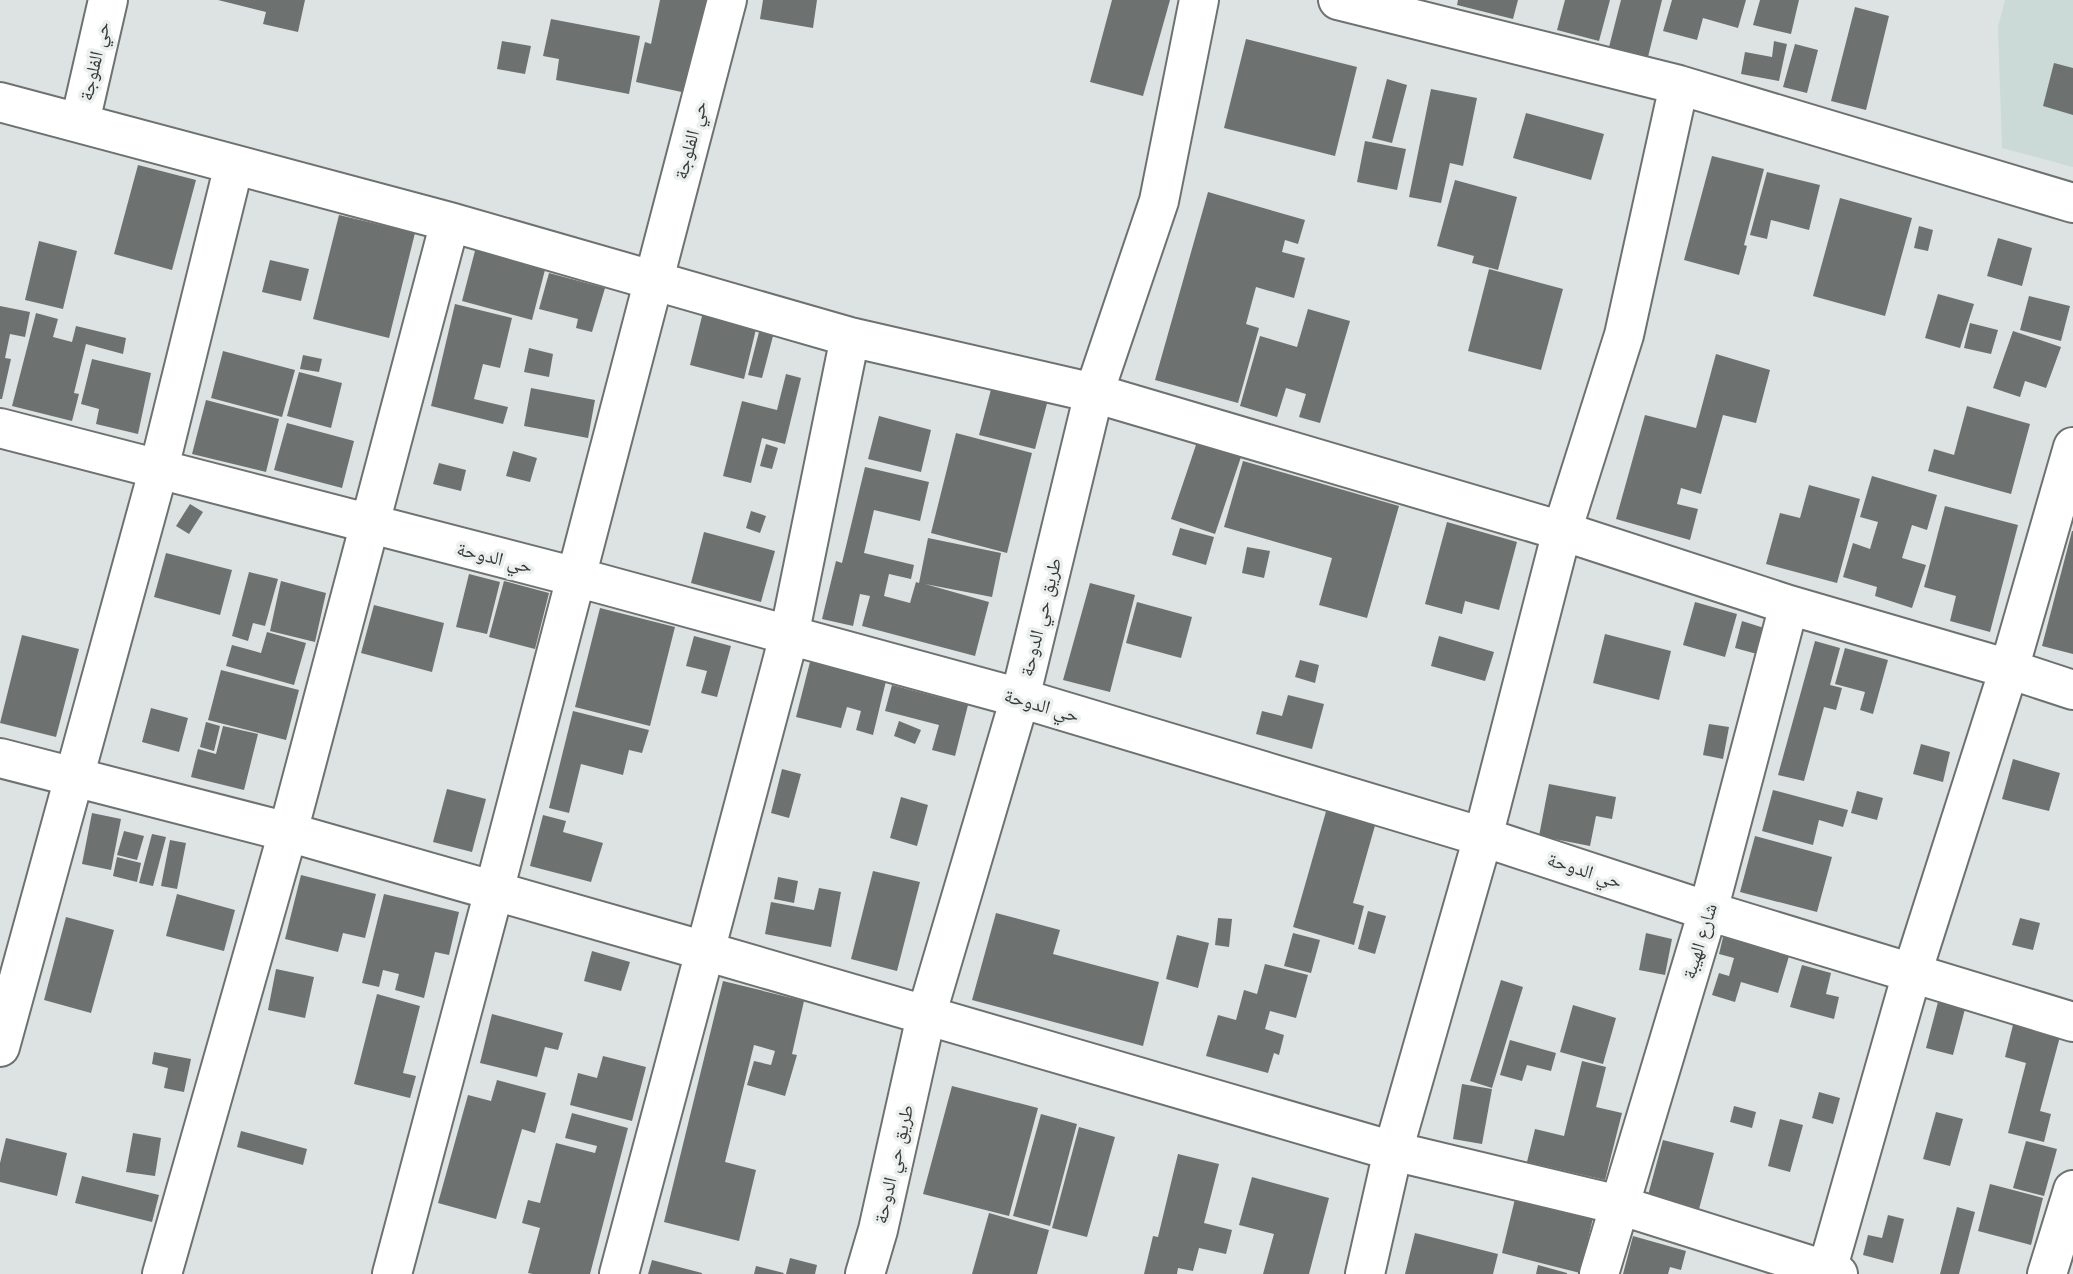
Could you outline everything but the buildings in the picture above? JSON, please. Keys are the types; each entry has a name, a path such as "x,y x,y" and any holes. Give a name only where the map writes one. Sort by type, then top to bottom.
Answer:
{"street":[{"name":"حي الفلوجة","path":"80,122 108,0"},
{"name":"حي الفلوجة","path":"392,1274 727,0"},
{"name":"طريق حي الدوحة","path":"865,1274 878,1230 926,1016 1020,698 1094,393 1159,201 1199,0"},
{"path":"1338,0 1679,85 2073,203"},
{"path":"1366,1274 1393,1152 1483,837 1562,531 1624,335 1679,85"},
{"path":"0,102 450,222 850,337 1094,393 1562,531 1789,605 2073,690"},
{"path":"0,1047 159,468 234,166"},
{"path":"162,1274 288,832 450,222"},
{"path":"619,1274 789,636 850,337"},
{"name":"حي الدوحة","path":"0,428 576,577 1020,698 1483,837 1708,911 2073,1022"},
{"path":"0,758 288,832 1393,1152 1619,1205 1830,1272 1912,973 2010,669 2073,447"},
{"name":"شارع الهيبة","path":"1599,1274 1708,911 1789,605"},
{"path":"2047,1274 2073,1190"}],"shaded area":[{"path":"2005,0 2073,0 2073,167 2002,148 1998,27"}]}
